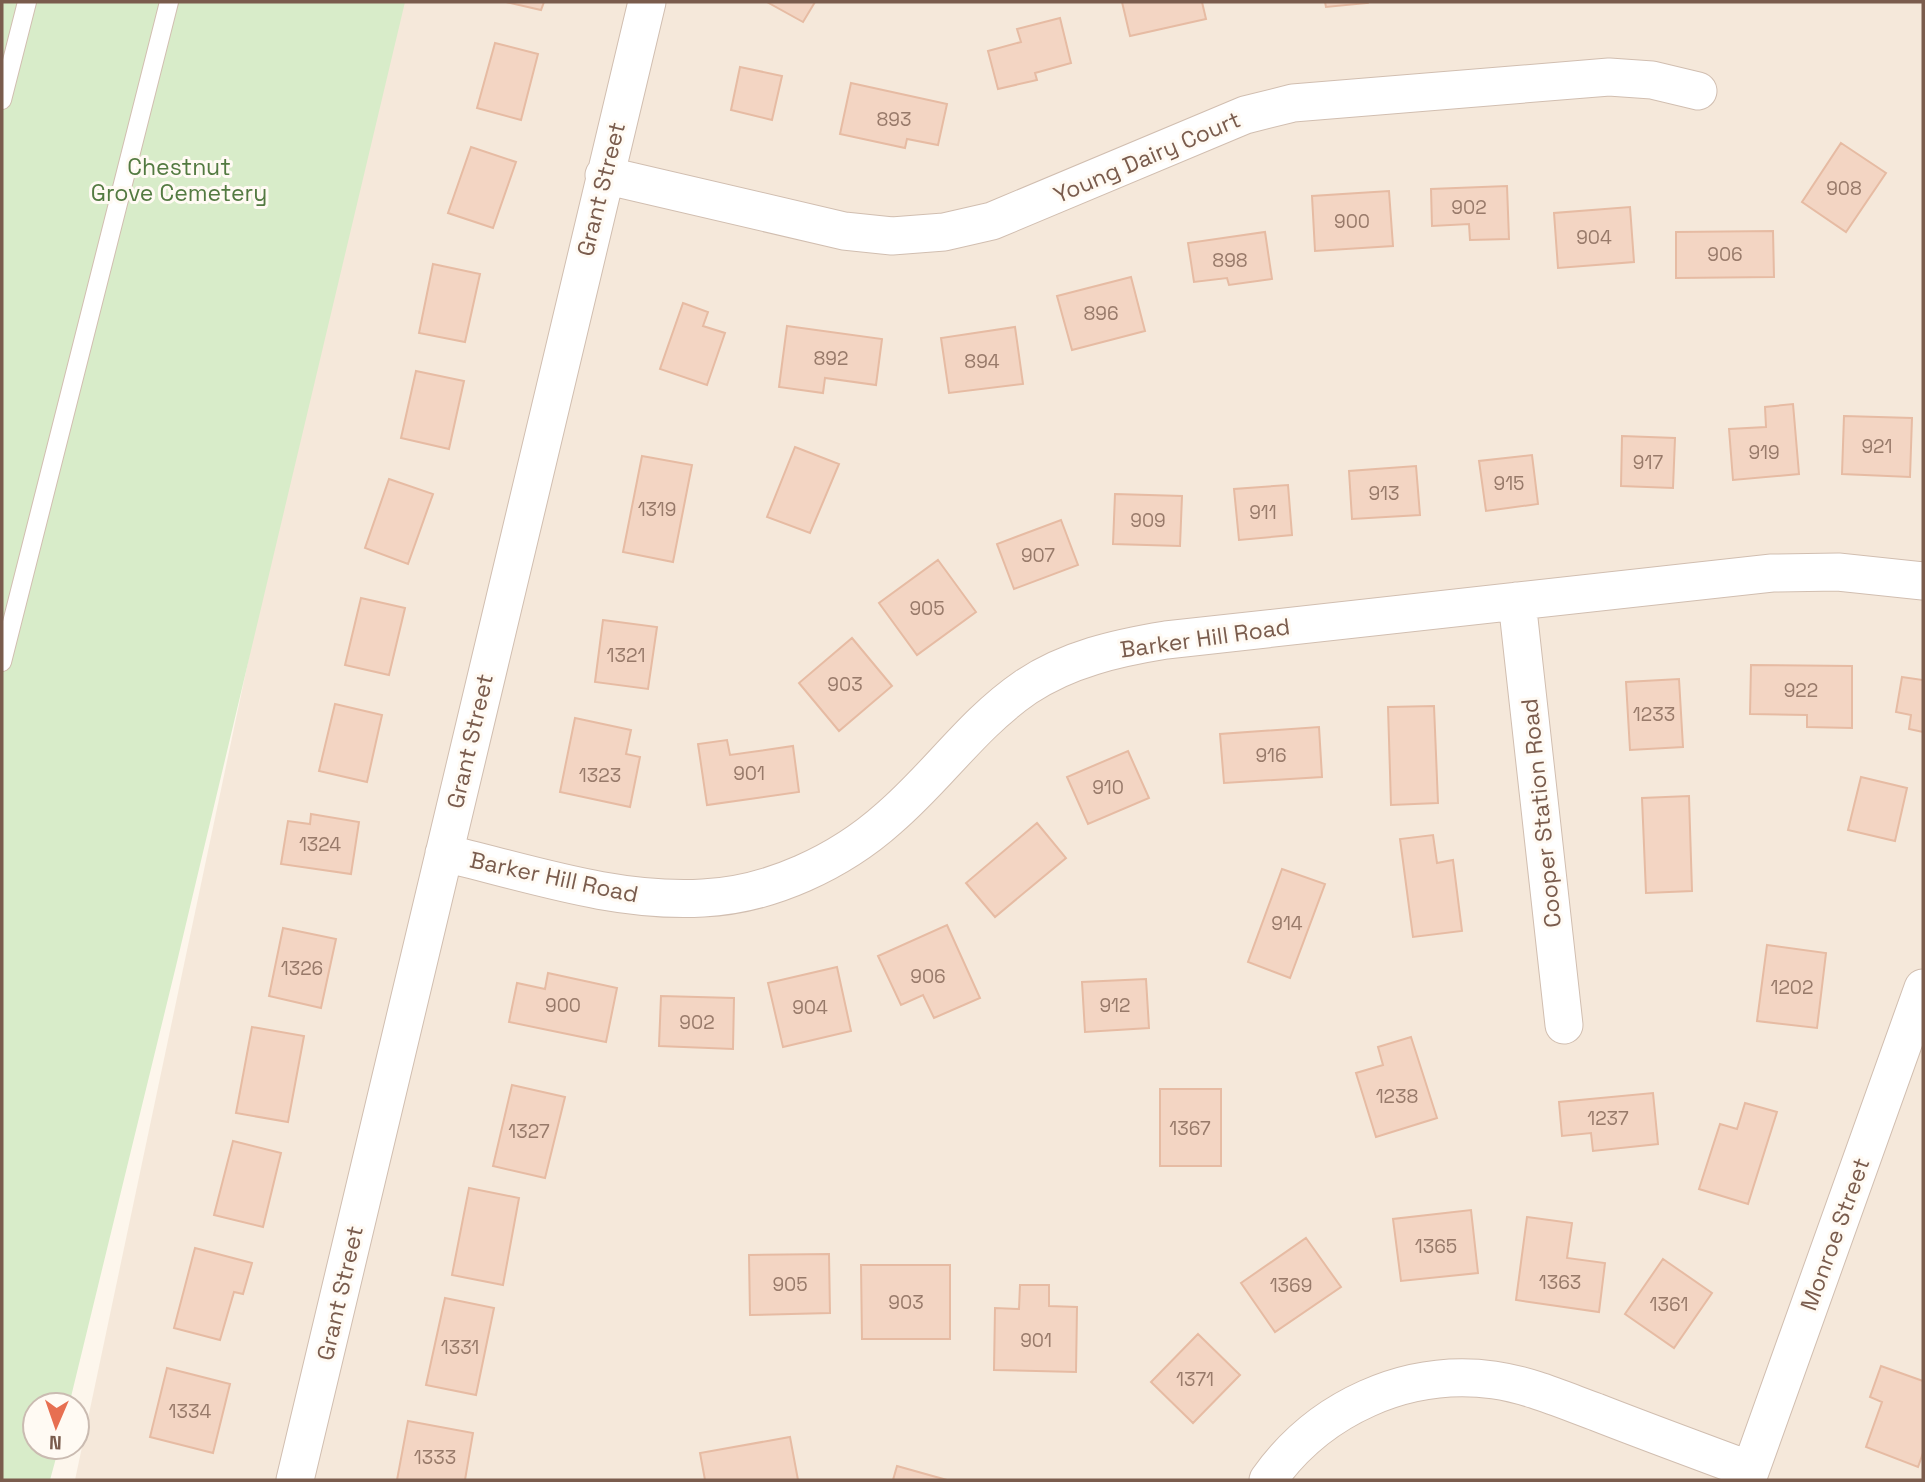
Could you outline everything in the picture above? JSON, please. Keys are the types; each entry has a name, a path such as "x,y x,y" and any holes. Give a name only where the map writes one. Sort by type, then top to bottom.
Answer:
{"street":[{"name":"Grant Street","path":"295,1480 647,2"},
{"name":"Young Dairy Court","path":"604,175 844,231 892,236 944,232 992,221 1245,115 1293,103 1597,77 1652,80 1698,91"},
{"name":"Barker Hill Road","path":"444,853 605,892 655,899 706,898 758,889 804,873 849,849 890,818 989,715 1029,685 1073,663 1117,648 1166,640 1772,573 1838,572 1923,581"},
{"name":"Cooper Station Road","path":"1517,601 1564,1025"},
{"name":"Monroe Street","path":"1748,1475 1923,988"},
{"path":"1268,1480 1284,1458 1318,1426 1360,1401 1403,1385 1447,1378 1495,1380 1539,1391 1748,1475"}],"lane":[{"path":"2,100 27,2"},
{"path":"2,662 169,2"}],"shaded area":[{"path":"404,2 1923,2 1923,1480 75,1480 79,1461 91,1461 91,1404 289,468"}],"green space":[{"name":"Chestnut Grove Cemetery","path":"2,2 405,2 72,1391 21,1391 21,1461 55,1461 50,1480 2,1480"}],"building":[{"path":"506,2 544,2 541,10"},
{"path":"767,2 815,2 803,22"},
{"path":"1122,2 1202,2 1206,19 1130,36"},
{"path":"1325,2 1366,2 1367,3 1326,7"},
{"path":"1060,18 1071,63 1035,73 1037,80 998,89 988,51 1021,42 1017,29"},
{"path":"495,43 538,54 521,120 477,108"},
{"path":"740,67 782,76 772,120 731,110"},
{"path":"851,83 947,104 938,145 907,139 905,148 840,134"},
{"path":"1841,143 1886,173 1846,232 1802,202"},
{"path":"471,147 516,162 493,228 448,213"},
{"path":"1507,186 1509,239 1470,240 1469,224 1432,226 1431,189"},
{"path":"1389,191 1393,246 1315,251 1312,196"},
{"path":"1630,207 1634,262 1558,268 1554,213"},
{"path":"1773,231 1774,277 1676,278 1676,232"},
{"path":"1265,232 1272,279 1229,285 1227,278 1194,282 1188,243"},
{"path":"433,264 480,274 465,342 419,333"},
{"path":"1131,277 1145,331 1072,350 1057,296"},
{"path":"683,303 708,312 703,326 725,333 707,385 660,369"},
{"path":"787,326 882,339 876,385 825,378 823,393 779,387"},
{"path":"1015,327 1023,384 949,393 941,338"},
{"path":"416,371 464,381 449,449 401,438"},
{"path":"1793,404 1799,474 1733,480 1729,429 1766,427 1765,407"},
{"path":"1844,416 1912,418 1910,477 1842,474"},
{"path":"1622,436 1675,438 1673,488 1621,486"},
{"path":"795,447 839,464 810,533 767,517"},
{"path":"1532,455 1538,504 1486,511 1479,461"},
{"path":"642,456 692,465 673,562 623,552"},
{"path":"1416,466 1420,515 1352,519 1349,471"},
{"path":"389,479 433,494 408,564 365,548"},
{"path":"1288,485 1292,535 1239,540 1234,489"},
{"path":"1115,494 1182,496 1180,546 1113,544"},
{"path":"1061,520 1078,565 1014,589 997,544"},
{"path":"938,560 976,612 917,655 879,603"},
{"path":"361,598 405,608 389,675 345,665"},
{"path":"603,620 657,627 648,689 595,682"},
{"path":"852,638 892,686 839,731 799,683"},
{"path":"1751,665 1852,666 1852,728 1807,727 1807,715 1750,714"},
{"path":"1902,677 1923,680 1923,732 1909,729 1911,715 1896,712"},
{"path":"1679,679 1683,747 1630,750 1626,682"},
{"path":"335,704 382,715 367,782 319,771"},
{"path":"1434,706 1438,803 1391,805 1388,707"},
{"path":"575,718 631,730 626,754 640,757 630,807 560,792"},
{"path":"1319,727 1322,777 1224,783 1220,734"},
{"path":"727,740 730,755 793,746 799,792 707,805 698,744"},
{"path":"1128,751 1149,798 1088,824 1067,777"},
{"path":"1861,777 1907,788 1895,841 1848,830"},
{"path":"1689,796 1692,891 1646,893 1642,798"},
{"path":"311,814 359,822 351,874 281,864 288,821 310,824"},
{"path":"1037,823 1066,858 995,917 966,883"},
{"path":"1433,835 1437,863 1453,860 1462,931 1413,937 1400,839"},
{"path":"1282,869 1325,884 1290,978 1248,962"},
{"path":"947,925 980,998 934,1018 923,995 901,1005 878,956"},
{"path":"283,928 336,939 321,1008 269,996"},
{"path":"1767,945 1826,953 1817,1028 1757,1021"},
{"path":"837,967 851,1031 783,1047 768,983"},
{"path":"548,973 617,988 606,1042 509,1022 517,983 545,989"},
{"path":"1146,979 1149,1028 1085,1032 1082,982"},
{"path":"661,996 734,998 733,1049 659,1046"},
{"path":"252,1027 304,1036 288,1122 236,1113"},
{"path":"1411,1037 1437,1118 1376,1137 1356,1073 1383,1065 1378,1047"},
{"path":"512,1085 565,1097 545,1178 493,1166"},
{"path":"1160,1089 1221,1089 1221,1166 1160,1166"},
{"path":"1653,1093 1658,1144 1593,1151 1591,1133 1562,1136 1559,1102"},
{"path":"1745,1103 1777,1112 1748,1204 1699,1189 1720,1124 1737,1129"},
{"path":"233,1141 281,1153 263,1227 214,1215"},
{"path":"469,1188 519,1198 503,1285 452,1275"},
{"path":"1471,1210 1478,1273 1401,1281 1393,1219"},
{"path":"1527,1217 1572,1223 1567,1258 1605,1263 1599,1312 1516,1300"},
{"path":"1306,1238 1341,1287 1275,1332 1241,1283"},
{"path":"195,1248 252,1263 243,1294 234,1292 220,1340 174,1328"},
{"path":"829,1254 830,1313 750,1315 749,1255"},
{"path":"1663,1259 1712,1293 1674,1348 1625,1314"},
{"path":"861,1265 950,1265 950,1339 862,1339"},
{"path":"1020,1285 1049,1285 1049,1306 1077,1307 1076,1372 994,1370 995,1308 1019,1309"},
{"path":"445,1298 494,1308 476,1395 426,1385"},
{"path":"1198,1334 1240,1375 1193,1423 1151,1382"},
{"path":"1881,1366 1923,1381 1923,1453 1918,1467 1866,1447 1882,1402 1870,1397"},
{"path":"167,1368 230,1384 213,1453 150,1437"},
{"path":"408,1421 473,1433 465,1480 397,1480"},
{"path":"790,1437 798,1480 705,1480 700,1453"},
{"path":"897,1466 947,1480 893,1480"}]}
